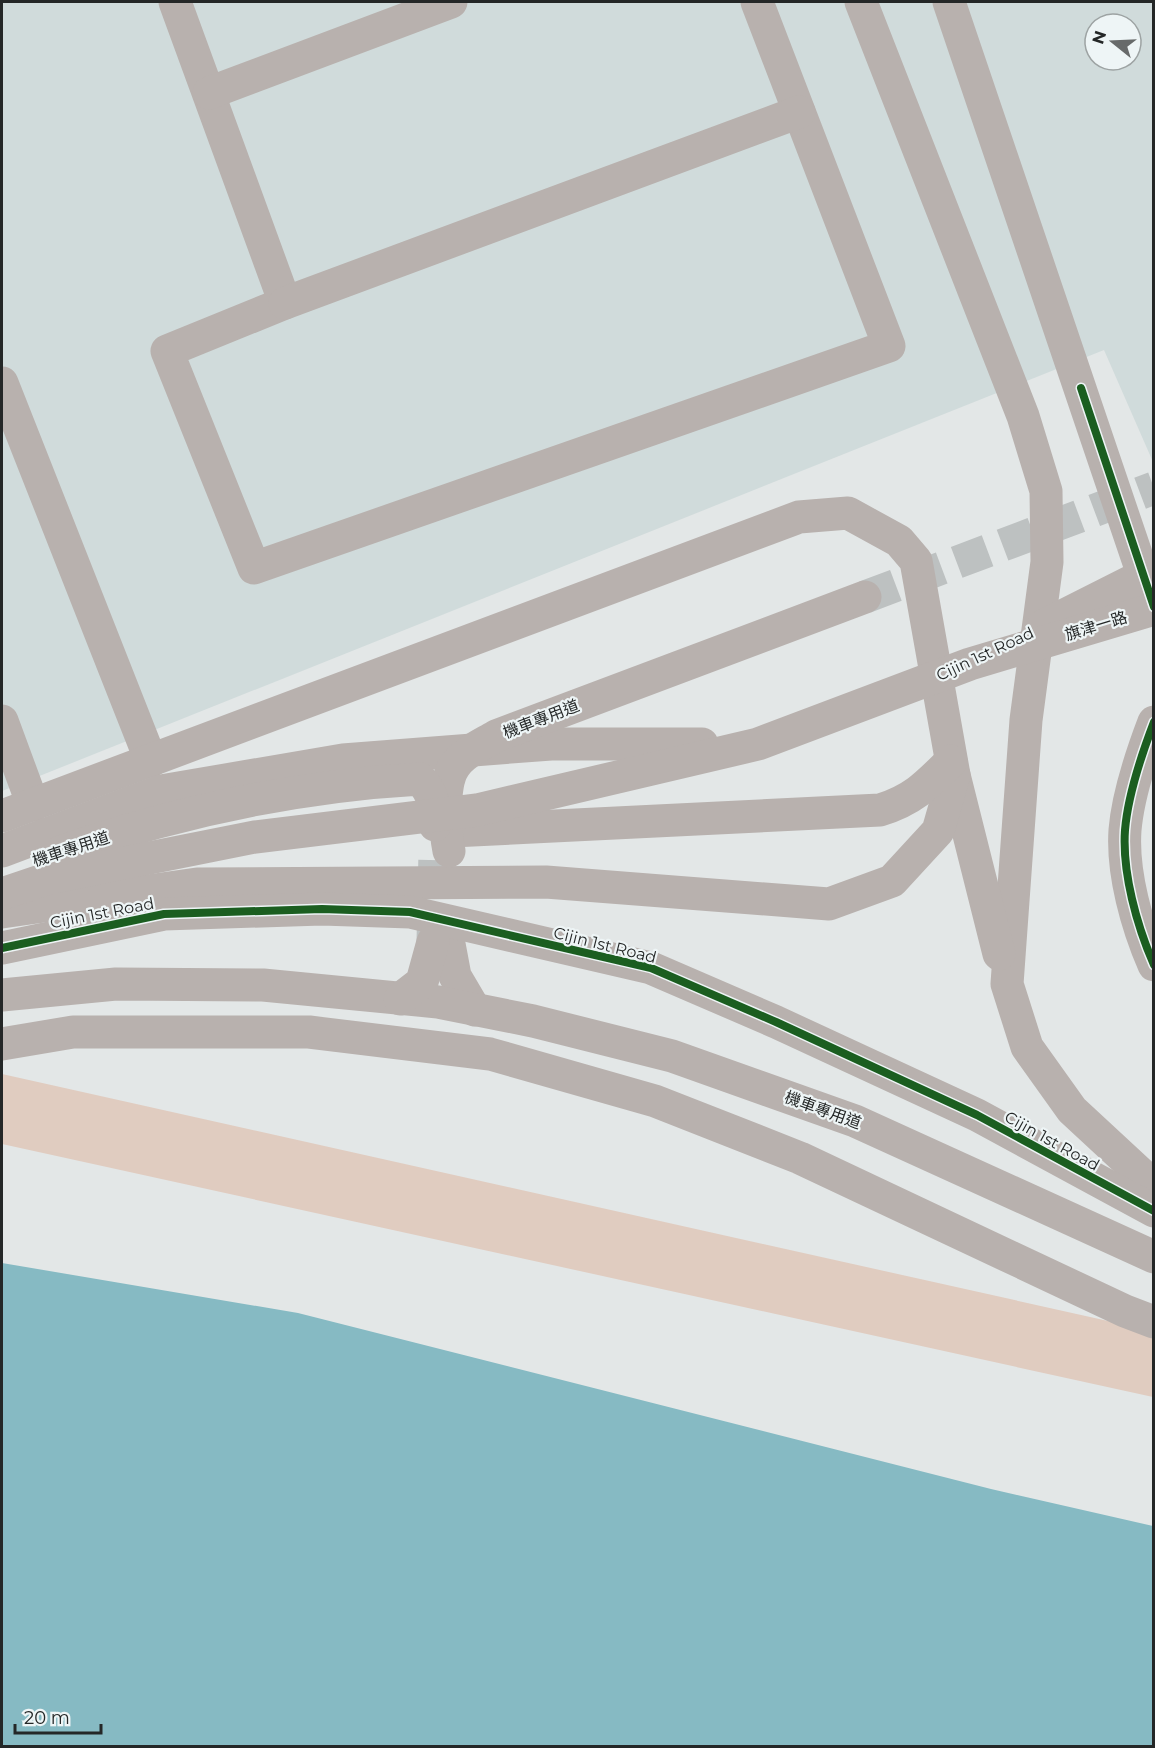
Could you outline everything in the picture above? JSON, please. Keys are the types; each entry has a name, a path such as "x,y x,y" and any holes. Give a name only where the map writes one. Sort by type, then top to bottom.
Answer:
{"street":[{"path":"175,2 285,303"},
{"path":"209,93 451,2"},
{"path":"757,2 799,111 889,346 254,568 167,351 285,303 799,111"},
{"path":"861,2 1023,416 1046,491 1047,562 1026,720 1007,984"},
{"path":"949,2 1154,608"},
{"path":"2,383 151,760"},
{"path":"2,816 799,517 848,513 899,541 916,561 952,768 1007,984 1027,1047 1072,1110 1154,1186"},
{"name":"Cijin 1st Road","path":"2,894 49,878 255,837 477,810 758,744 970,664 1154,570"},
{"name":"機車專用道","path":"2,872 103,837 271,795 373,782 420,779 453,767 496,736 865,597"},
{"name":"旗津一路","path":"970,664 1154,608"},
{"path":"2,721 33,805"},
{"path":"1154,722 1146,770 1144,836 1147,880 1154,908"},
{"path":"2,851 161,790 343,760 551,744 758,744"},
{"path":"443,845 448,783 453,767"},
{"path":"443,845 880,810 903,804 952,768"},
{"path":"2,912 197,884 546,882 829,904 892,881 938,831 952,768"},
{"path":"1146,770 1125,830 1130,885 1141,936 1154,965"},
{"path":"420,779 431,792 435,803 443,845"},
{"name":"Cijin 1st Road","path":"2,948 164,915 322,909 410,912 651,968 776,1022 977,1115 1154,1211"},
{"path":"400,999 422,982 441,943 455,976 475,1010"},
{"name":"機車專用道","path":"2,995 116,984 263,985 400,999 475,1010 672,1056 855,1121 1154,1257"},
{"path":"2,1044 72,1032 309,1032 490,1054 654,1101 800,1158 1125,1311 1154,1322"}],"shaded area":[{"path":"2,2 1153,2 1153,462 1104,350 2,791"},
{"path":"2,1074 1153,1331 1153,1397 2,1144"}],"water":[{"path":"2,1263 298,1313 991,1489 1153,1526 1153,1746 2,1746"}],"tunnel":[{"path":"865,597 1154,488"},
{"path":"433,942 435,851"}],"cycle path":[{"path":"1081,388 1154,607"},
{"path":"1154,722 1132,789 1125,830 1128,881 1142,933 1154,965"},
{"path":"2,948 164,914 322,909 410,912 651,968 776,1022 977,1115 1154,1211"}]}
